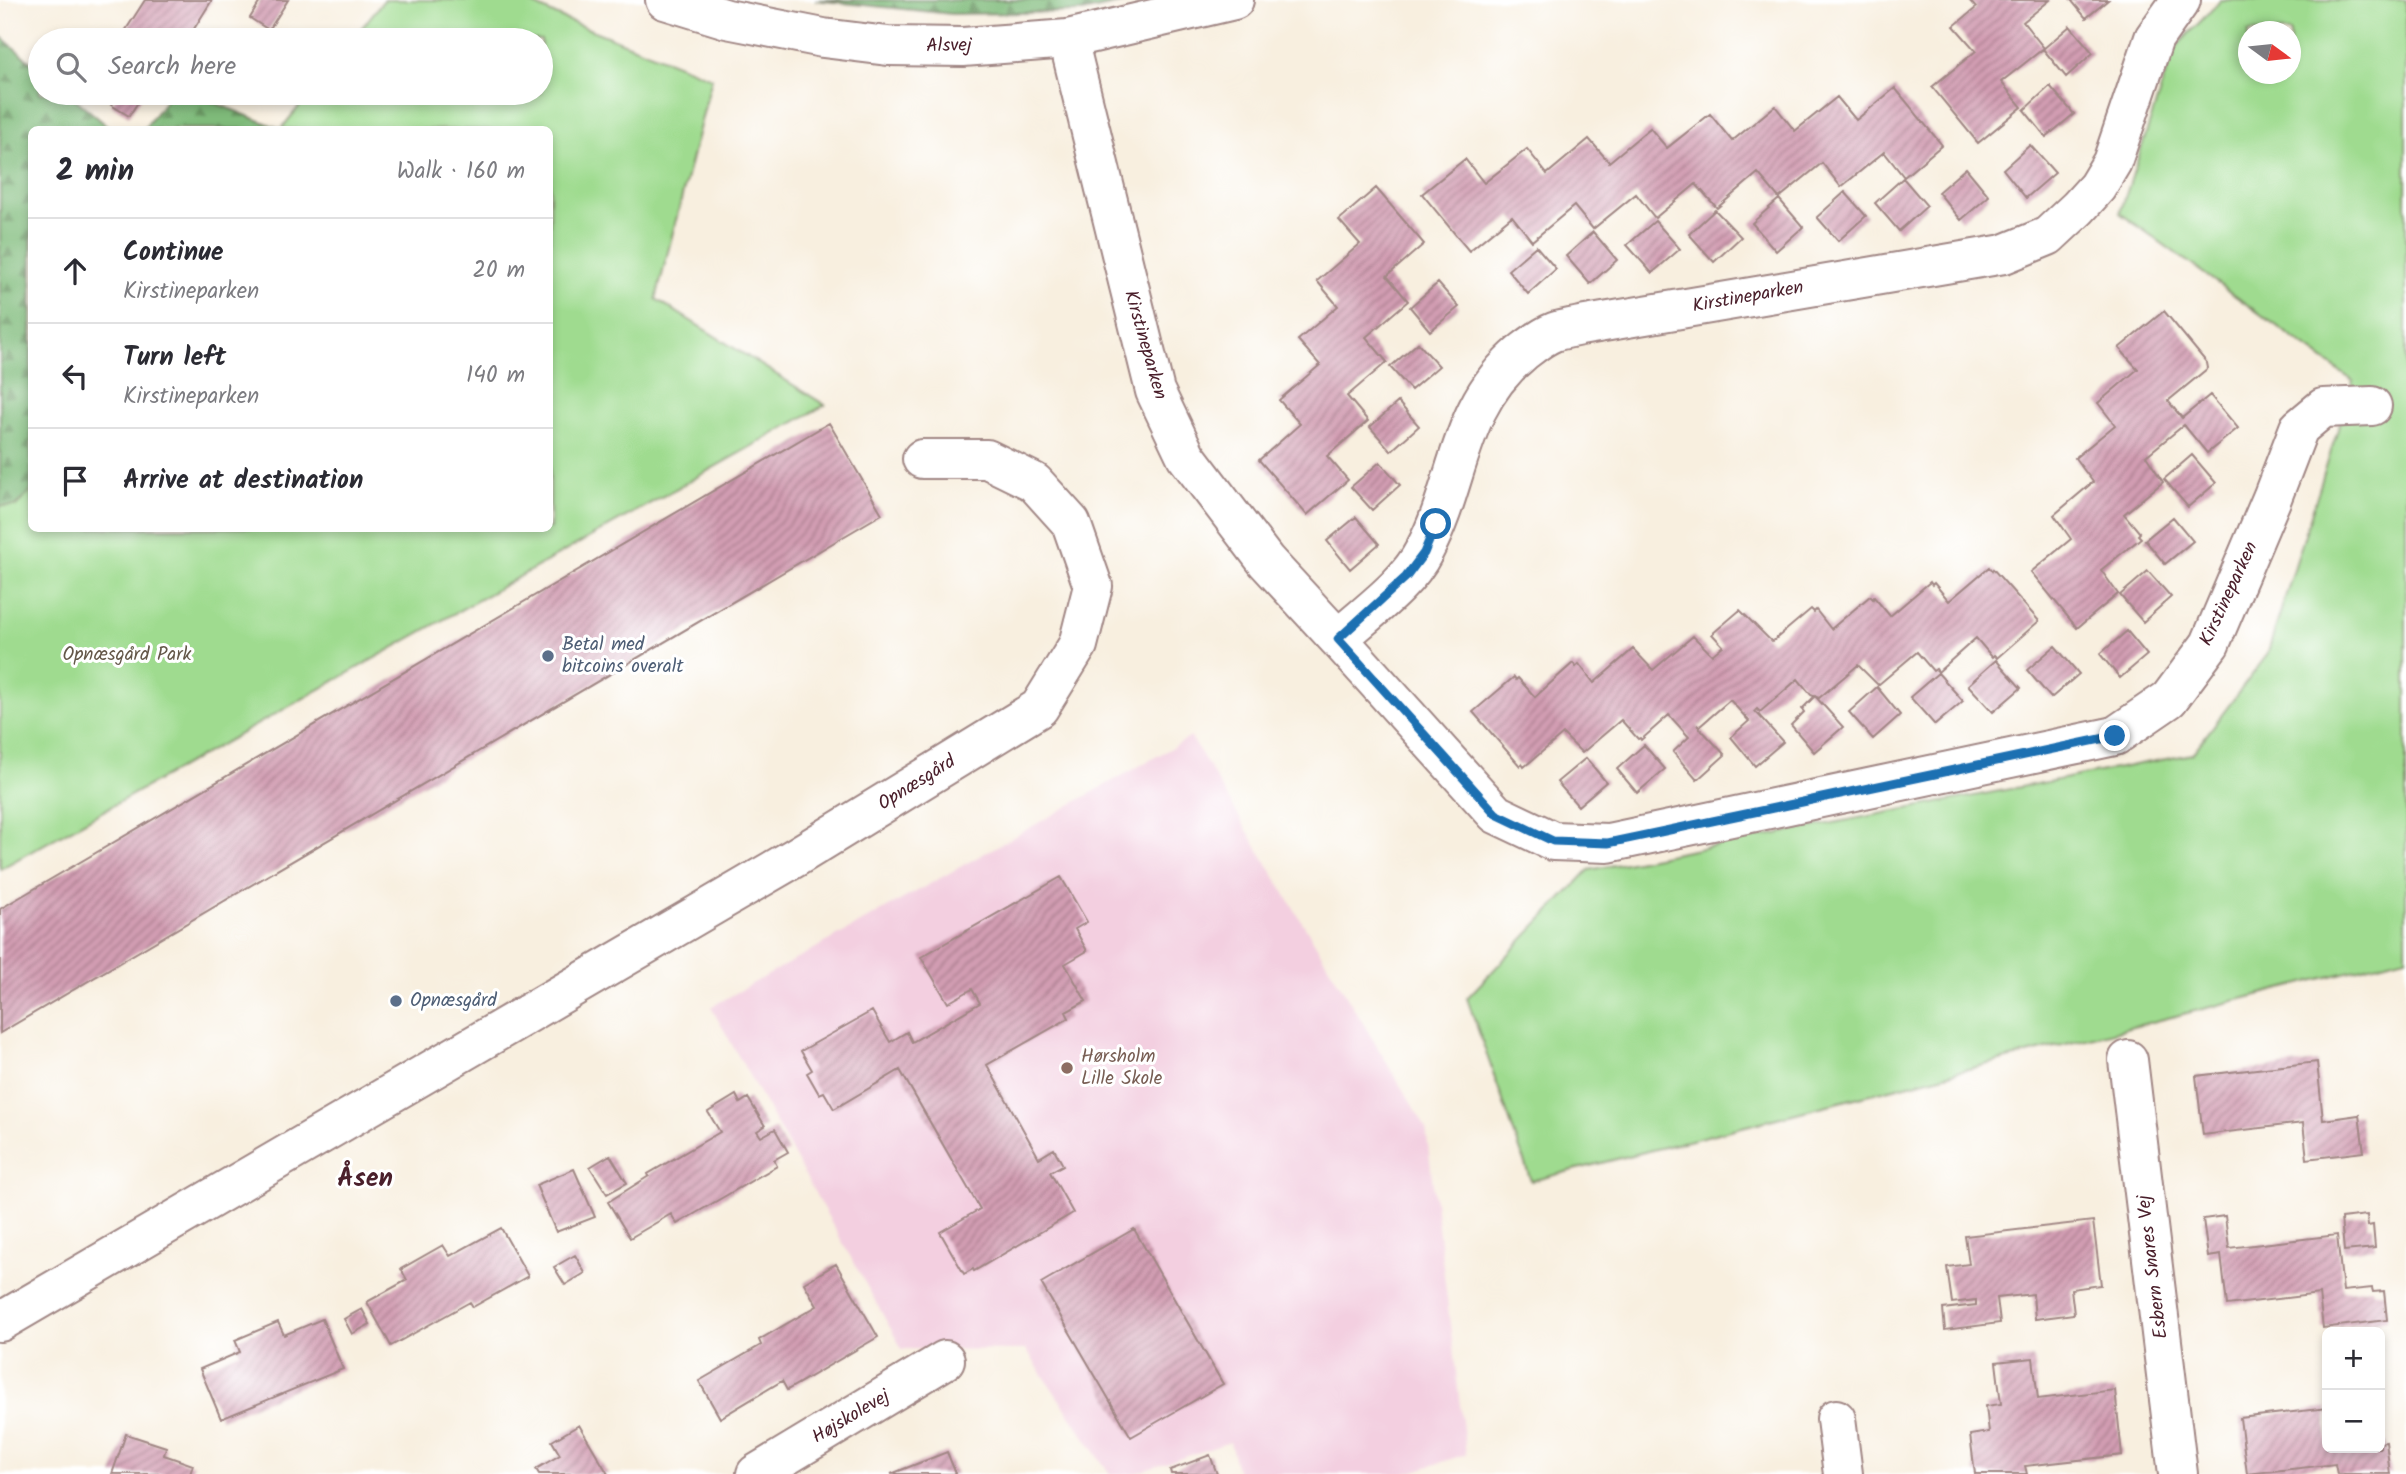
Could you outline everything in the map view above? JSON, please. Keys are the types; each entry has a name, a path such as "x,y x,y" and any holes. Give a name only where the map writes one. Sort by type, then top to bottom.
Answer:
{"street":[{"name":"Alsvej","path":"665,0 727,19 822,38 888,46 963,47 1068,39 1234,0"},
{"name":"Kirstineparken","path":"1338,639 1406,577 1424,553 1478,408 1493,380 1531,346 1553,333 1580,326 2004,254 2048,236 2097,187 2112,162 2154,38 2181,0"},
{"name":"Kirstineparken","path":"1068,39 1155,391 1186,456 1266,561 1496,814 1553,841 1608,843 2115,736 2169,699 2210,644 2299,428 2323,408 2372,406"},
{"name":"Opnæsgård","path":"0,1322 796,857 1039,708 1078,646 1093,586 1071,523 1034,482 986,459 922,459"},
{"name":"Esbern Snares Vej","path":"2128,1060 2178,1474"},
{"name":"Højskolevej","path":"756,1474 945,1360"},
{"path":"1836,1419 1843,1474"}],"shaded area":[{"name":"Hørsholm Lille Skole","path":"1191,737 1426,1128 1466,1454 1406,1474 1238,1474 1230,1442 1133,1474 1110,1474 1026,1350 902,1349 711,1007"}],"green space":[{"name":"Opnæsgård Park","path":"384,0 524,0 564,19 712,78 656,299 825,405 0,869 0,506 16,506 28,494 28,532 553,532 553,126 283,126 300,105 553,105 553,28 362,28"},
{"path":"815,0 1136,0 1082,12 952,14"},
{"path":"2221,0 2406,0 2406,957 1531,1181 1467,998 1589,870 2192,754 2267,655 2353,381 2120,213 2174,49"},
{"path":"0,36 28,60 28,105 82,105 107,126 28,126 28,494 16,506 0,506"},
{"path":"162,105 220,105 273,126 146,126"}],"building":[{"path":"145,0 212,0 194,28 127,28"},
{"path":"261,0 288,0 270,28 250,18"},
{"path":"1969,0 2050,0 2023,22 2044,48 2001,82 2022,107 1978,143 1932,87 1976,51 1954,26 1976,8"},
{"path":"2071,0 2108,0 2086,18"},
{"path":"2070,26 2093,53 2066,77 2043,49"},
{"path":"2050,86 2074,114 2046,137 2024,110"},
{"path":"1895,88 1942,145 1904,177 1884,152 1841,187 1822,163 1779,198 1758,173 1717,208 1696,184 1655,218 1636,194 1593,229 1574,206 1532,241 1512,216 1469,251 1422,194 1465,159 1484,183 1527,149 1547,174 1589,139 1609,162 1650,128 1667,148 1710,114 1732,141 1775,106 1795,131 1837,97 1856,120"},
{"path":"111,105 136,105 129,116"},
{"path":"2030,145 2055,173 2026,198 2003,169"},
{"path":"1966,168 1989,196 1961,220 1938,192"},
{"path":"1903,178 1927,206 1899,231 1875,203"},
{"path":"1376,188 1424,244 1387,276 1408,301 1366,337 1387,362 1347,396 1368,421 1327,456 1348,480 1307,515 1259,460 1300,424 1279,400 1320,365 1298,340 1338,306 1317,281 1360,244 1339,220"},
{"path":"1845,192 1866,216 1838,241 1817,217"},
{"path":"1779,199 1803,227 1776,251 1752,223"},
{"path":"1715,210 1741,237 1714,262 1689,234"},
{"path":"1655,221 1680,249 1652,273 1627,245"},
{"path":"1593,232 1617,260 1590,284 1566,256"},
{"path":"1536,246 1556,269 1528,294 1508,270"},
{"path":"1438,283 1459,307 1430,331 1410,307"},
{"path":"2164,311 2207,363 2208,368 2168,401 2182,418 2210,395 2238,428 2207,453 2184,425 2146,456 2163,482 2124,514 2141,538 2101,570 2118,594 2077,628 2031,572 2071,539 2054,515 2093,482 2075,458 2115,425 2098,403 2138,369 2119,348"},
{"path":"1418,343 1439,366 1411,390 1390,367"},
{"path":"1398,402 1419,426 1391,451 1370,427"},
{"path":"829,423 882,514 0,1033 0,909"},
{"path":"2192,455 2216,483 2188,507 2164,479"},
{"path":"1380,462 1400,485 1372,510 1351,487"},
{"path":"1356,517 1379,544 1350,569 1327,541"},
{"path":"2173,517 2193,541 2165,564 2145,540"},
{"path":"1989,567 2039,621 1997,658 1994,655 1992,657 1976,638 1938,672 1936,669 1933,671 1917,652 1878,685 1858,665 1819,698 1811,695 1798,679 1760,712 1757,709 1755,711 1783,742 1755,766 1731,737 1749,721 1730,700 1700,726 1697,725 1725,755 1697,780 1673,752 1689,737 1669,715 1641,740 1621,720 1582,753 1563,734 1524,767 1522,764 1520,766 1473,712 1514,677 1535,697 1573,663 1576,667 1579,664 1594,683 1633,649 1653,670 1693,636 1712,655 1723,646 1712,634 1740,610 1772,642 1811,609 1814,612 1816,610 1831,629 1870,596 1873,599 1874,597 1890,616 1930,582 1932,585 1934,583 1949,601"},
{"path":"2148,571 2171,597 2143,622 2120,595"},
{"path":"2127,631 2147,655 2120,678 2100,654"},
{"path":"2055,646 2079,674 2051,698 2027,670"},
{"path":"1996,660 2021,688 1993,712 1968,685"},
{"path":"1938,673 1963,701 1935,725 1910,697"},
{"path":"1877,687 1900,715 1873,739 1849,712"},
{"path":"1815,696 1843,727 1814,752 1791,725"},
{"path":"1644,745 1665,769 1637,793 1617,769"},
{"path":"1586,758 1606,782 1578,806 1557,782"},
{"path":"1061,877 1087,922 1075,929 1087,951 1065,964 1086,1001 1066,1012 1069,1018 987,1065 1039,1158 1054,1149 1063,1165 1050,1172 1073,1213 974,1271 973,1269 964,1274 940,1232 980,1209 900,1070 834,1109 824,1092 819,1094 807,1073 812,1070 801,1051 872,1011 890,1042 907,1032 912,1042 980,1003 972,989 948,1003 921,957"},
{"path":"2317,1062 2323,1120 2359,1115 2364,1152 2307,1159 2303,1123 2203,1135 2196,1076"},
{"path":"736,1095 740,1103 748,1098 765,1126 757,1131 761,1137 775,1129 788,1152 774,1160 777,1166 677,1224 671,1214 630,1238 608,1202 649,1176 648,1174 720,1132 708,1112"},
{"path":"610,1155 627,1183 607,1194 590,1167"},
{"path":"574,1169 595,1217 556,1232 536,1185"},
{"path":"2367,1215 2368,1226 2373,1225 2375,1248 2344,1251 2341,1218"},
{"path":"2225,1216 2229,1248 2337,1235 2343,1291 2372,1288 2373,1292 2384,1291 2387,1320 2323,1327 2319,1294 2227,1305 2221,1255 2208,1257 2203,1219"},
{"path":"2093,1221 2101,1285 2071,1289 2074,1314 2035,1319 2033,1294 1997,1298 2000,1323 1945,1330 1943,1309 1976,1305 1976,1300 1952,1303 1947,1267 1969,1264 1965,1236"},
{"path":"501,1228 528,1276 473,1307 470,1302 391,1346 367,1302 407,1280 401,1269 443,1245 450,1256"},
{"path":"1134,1229 1223,1384 1131,1437 1041,1283"},
{"path":"575,1255 585,1273 565,1285 554,1267"},
{"path":"836,1264 878,1337 787,1390 782,1381 720,1418 699,1381 761,1345 759,1340 817,1306 804,1283"},
{"path":"362,1309 370,1324 352,1334 344,1319"},
{"path":"322,1319 343,1369 221,1419 200,1369 240,1352 235,1340 278,1322 284,1335"},
{"path":"2033,1358 2038,1399 2115,1390 2122,1455 2025,1466 2027,1474 1975,1474 1970,1435 1989,1432 1986,1406 2001,1404 1996,1362"},
{"path":"2322,1409 2322,1453 2385,1453 2386,1442 2390,1474 2337,1474 2335,1464 2247,1474 2240,1418"},
{"path":"579,1425 608,1474 539,1474 536,1469 560,1455 552,1441"},
{"path":"126,1434 166,1447 164,1455 193,1465 190,1474 112,1474"},
{"path":"947,1452 956,1474 891,1474"},
{"path":"1210,1455 1217,1474 1171,1474 1170,1470"}],"place":[{"name":"Betal med bitcoins overalt","path":"548,656"},
{"name":"Opnæsgård","path":"396,1001"},
{"name":"Hørsholm Lille Skole","path":"1067,1068"}],"district":[{"name":"Åsen","path":"365,1179"}],"route":[{"path":"1436,524 1424,553 1406,577 1338,639 1496,814 1553,841 1608,843 2115,736"}]}
